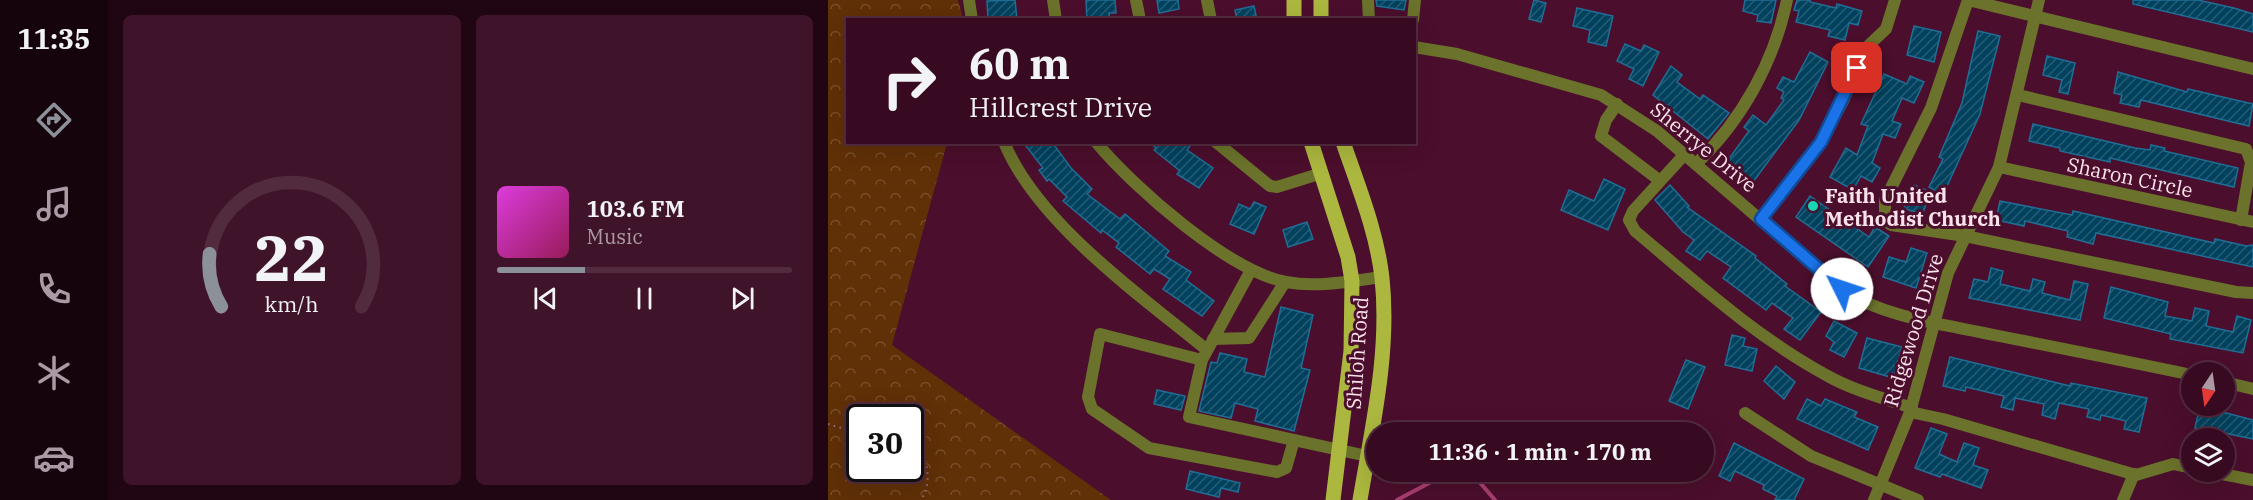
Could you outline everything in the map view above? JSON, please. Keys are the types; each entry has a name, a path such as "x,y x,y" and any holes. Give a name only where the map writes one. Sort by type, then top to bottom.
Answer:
{"main road":[{"path":"1294,0 1294,18"},
{"path":"1321,0 1321,18"},
{"name":"Shiloh Road","path":"1312,144 1348,257 1352,281 1351,351 1334,500"},
{"name":"Shiloh Road","path":"1344,144 1367,216 1382,277 1382,344 1372,422"},
{"name":"Shiloh Road","path":"1361,494 1366,462"}],"street":[{"path":"969,0 972,18"},
{"path":"1053,0 1056,18"},
{"path":"1136,0 1140,18"},
{"path":"1207,0 1211,18"},
{"path":"1368,0 1369,18"},
{"path":"1413,18 1415,0"},
{"path":"1696,164 1733,121 1766,68 1778,41 1787,0"},
{"path":"1761,219 1821,142 1862,57 1869,45 1886,29 1895,0"},
{"path":"2253,69 1968,0 1934,99 1883,209 1885,220 1891,225 1965,236 2236,292 2253,293"},
{"name":"Ridgewood Drive","path":"1874,500 1911,410 1948,273 1999,167 2039,0"},
{"name":"Sherrye Drive","path":"1416,47 1457,54 1576,86 1617,104 1696,164 1857,300 1884,310 1936,323 2181,373"},
{"path":"2018,95 2246,149 2251,162 2247,221"},
{"path":"1617,104 1606,120 1601,136 1659,180"},
{"path":"1005,144 1030,190 1062,227 1207,349"},
{"path":"1098,144 1112,161 1148,193 1228,259 1251,270 1285,282 1315,285 1382,277"},
{"path":"1218,144 1270,186 1276,187 1322,173"},
{"path":"1684,155 1659,180 1633,212 1629,220 1635,231 1749,325 1825,375 1911,410 2134,474 2148,473 2173,464 2181,466"},
{"name":"Sharon Circle","path":"1999,167 2247,221"},
{"path":"1251,270 1207,349 1189,417 1366,456"},
{"path":"1285,282 1249,338 1207,349 1100,334 1088,397 1092,409 1149,448 1277,472 1286,468 1294,440"},
{"path":"2235,385 2253,389"},
{"path":"1745,413 1811,456 1918,500"},
{"path":"2123,500 2134,474"},
{"path":"2235,476 2253,480"}],"path":[{"path":"828,424 846,430"},
{"path":"921,500 925,492 928,471 924,459"}],"green space":[{"path":"828,0 958,0 963,18 846,18 846,144 947,144 892,345 1111,500 828,500"}],"building":[{"path":"1015,0 1017,18 988,18 987,1"},
{"path":"1086,0 1115,0 1116,13 1109,13 1110,18 1087,18"},
{"path":"1157,0 1178,0 1179,9 1159,13"},
{"path":"1376,0 1406,0 1404,10 1377,6"},
{"path":"1534,0 1546,3 1541,22 1529,19"},
{"path":"1745,0 1776,0 1771,23 1757,21 1758,15 1743,11"},
{"path":"1797,0 1810,0 1810,2 1836,8 1837,4 1862,11 1858,25 1849,23 1845,40 1828,36 1830,30 1796,22 1799,11 1794,10"},
{"path":"2133,0 2198,0 2234,8 2253,14 2253,32 2133,4"},
{"path":"1254,6 1257,18 1237,18 1235,10"},
{"path":"1577,8 1613,16 1606,46 1588,42 1590,30 1573,26"},
{"path":"1914,26 1941,32 1934,62 1907,55"},
{"path":"1978,31 2000,36 1980,114 1943,195 1929,187 1943,159 1939,157 1962,103"},
{"path":"1625,44 1641,51 1644,45 1659,52 1643,86 1629,79 1634,69 1617,61"},
{"path":"1810,52 1828,62 1799,120 1753,182 1726,163 1749,131 1744,127 1753,115 1766,125 1784,100 1781,98 1784,92 1777,88 1783,77 1794,82"},
{"path":"2047,56 2075,63 2068,94 2059,92 2062,80 2043,75"},
{"path":"1671,66 1682,75 1677,82 1700,99 1703,95 1729,113 1708,139 1653,95"},
{"path":"2118,72 2187,92 2188,89 2253,104 2249,126 2141,100 2139,107 2120,103 2122,95 2114,93"},
{"path":"1884,74 1907,84 1910,76 1924,82 1914,103 1902,98 1892,121 1901,124 1895,138 1883,134 1872,163 1880,168 1872,182 1861,176 1853,190 1830,177 1846,148 1857,155 1868,126 1861,124"},
{"path":"2033,124 2135,148 2150,150 2151,145 2165,148 2164,151 2238,168 2234,187 2110,158 2110,162 2060,151 2060,148 2029,141"},
{"path":"1025,144 1053,144 1071,168 1092,189 1087,194 1120,219 1125,214 1169,251 1165,256 1191,272 1186,280 1214,301 1202,316 1163,289 1170,279 1154,269 1150,274 1116,247 1119,243 1102,230 1101,233 1063,201 1067,197 1049,179 1047,181 1039,170 1043,168"},
{"path":"1151,144 1192,144 1187,150 1213,168 1199,188 1177,174 1180,171 1154,150 1156,148"},
{"path":"1604,179 1625,189 1608,230 1561,210 1569,190 1594,201"},
{"path":"1670,185 1689,206 1687,207 1756,256 1755,258 1787,284 1785,286 1821,312 1800,340 1784,329 1793,318 1772,303 1766,310 1723,278 1731,267 1707,251 1700,260 1686,251 1694,240 1683,232 1655,200"},
{"path":"1914,185 1931,192 1922,215 1904,208"},
{"path":"1810,196 1869,237 1875,227 1889,236 1868,267 1796,217"},
{"path":"2000,201 2072,215 2073,211 2214,243 2215,239 2246,246 2253,245 2253,267 2096,233 2093,244 2067,237 2068,231 2025,221 2024,226 1996,220"},
{"path":"1254,202 1266,207 1254,234 1230,224 1239,204 1250,209"},
{"path":"1307,222 1313,239 1288,247 1283,230"},
{"path":"1911,248 1927,253 1916,288 1883,277 1889,257 1906,262"},
{"path":"1991,268 2003,271 2000,284 2030,291 2033,279 2045,282 2042,293 2070,300 2074,281 2088,284 2080,320 1969,298 1974,279 1988,282"},
{"path":"2111,287 2168,302 2165,316 2192,321 2195,308 2209,311 2206,326 2233,332 2237,316 2251,320 2243,353 2170,339 2171,334 2104,318"},
{"path":"1281,307 1313,315 1301,368 1310,370 1294,431 1255,421 1258,409 1235,403 1231,418 1199,411 1211,362 1217,363 1220,353 1247,359 1244,372 1265,377"},
{"path":"1834,321 1857,333 1844,357 1830,350 1834,342 1826,336"},
{"path":"1732,335 1745,338 1743,346 1757,349 1752,371 1725,365"},
{"path":"1867,338 1902,347 1895,373 1892,373 1890,377 1859,368"},
{"path":"1950,357 2070,386 2071,383 2147,398 2139,432 2124,429 2126,421 2101,415 2100,420 2087,417 2089,409 2059,403 2055,419 2042,415 2044,404 2015,398 2013,410 2001,407 2004,396 1966,387 1965,391 1943,386"},
{"path":"1686,360 1705,367 1688,409 1669,401"},
{"path":"1776,366 1795,382 1784,399 1764,381"},
{"path":"1157,390 1185,396 1181,410 1154,404"},
{"path":"1807,399 1821,406 1825,399 1857,412 1854,417 1878,427 1868,450 1797,419"},
{"path":"2235,415 2253,420 2253,439 2235,435 2235,428 2195,428 2198,416"},
{"path":"1931,428 1947,434 1939,454 1957,462 1964,443 1979,448 1973,465 1988,470 1981,488 1942,474 1940,477 1915,468"},
{"path":"1734,443 1804,479 1794,500 1775,500 1777,496 1763,489 1764,485 1735,471 1730,481 1719,476"},
{"path":"1190,471 1240,483 1238,492 1221,488 1219,497 1186,489"}],"waterway":[{"path":"1397,500 1431,482"},
{"path":"1479,482 1495,500"}],"place":[{"name":"Faith United Methodist Church","path":"1813,206"}],"route":[{"path":"1842,289 1761,219 1821,142 1843,101 1857,68"}]}
